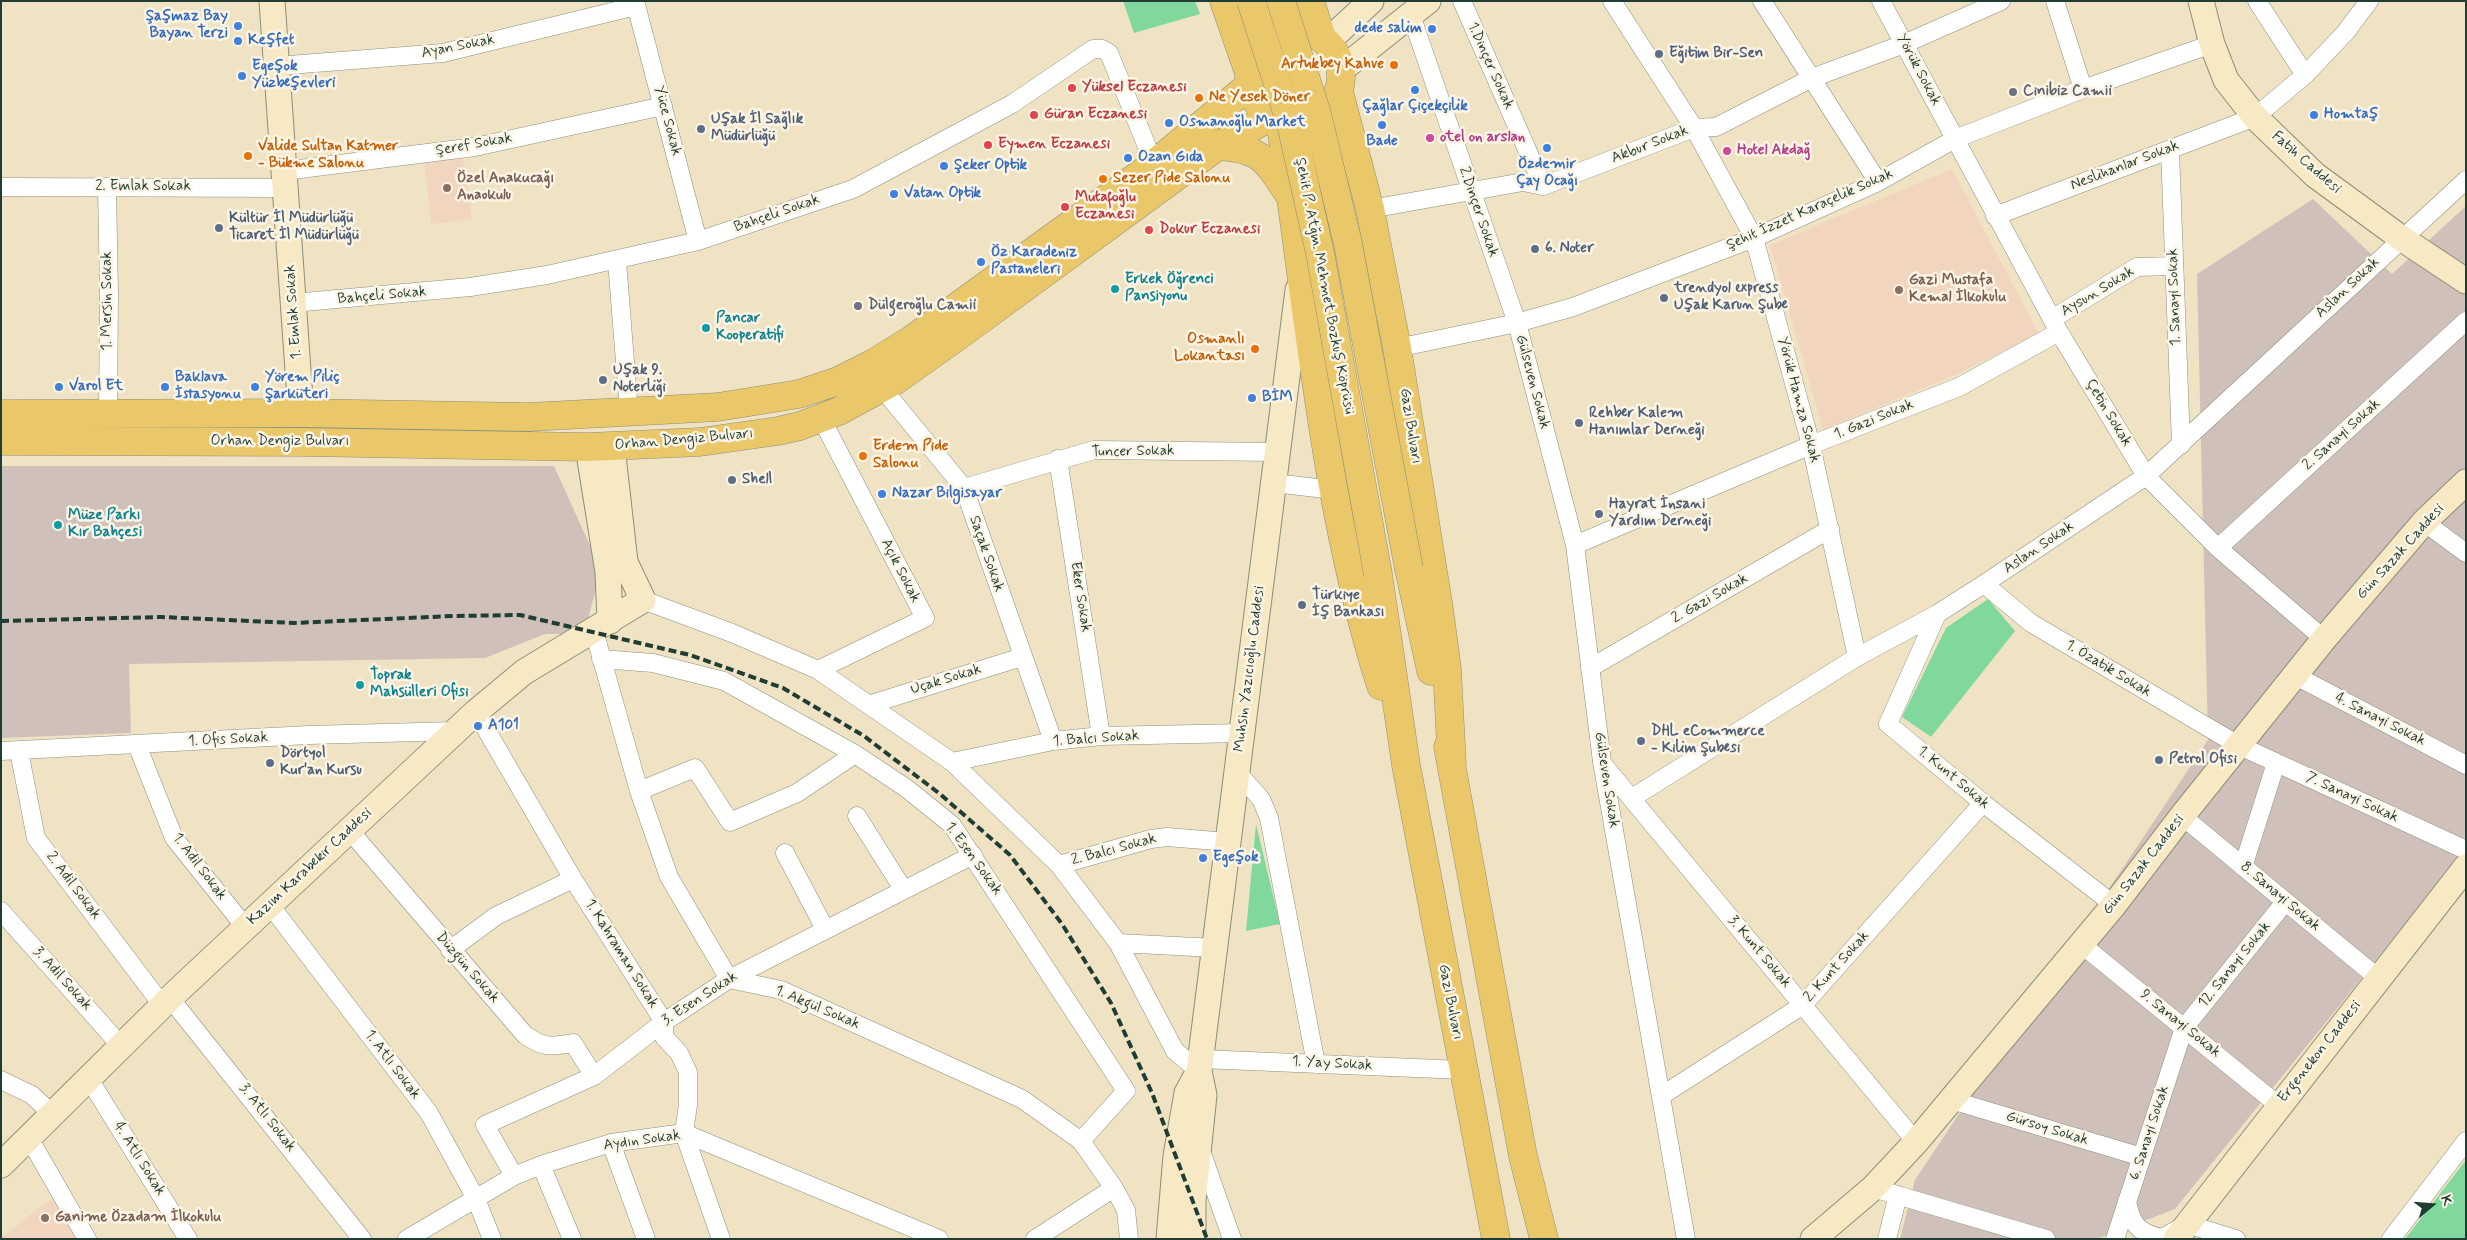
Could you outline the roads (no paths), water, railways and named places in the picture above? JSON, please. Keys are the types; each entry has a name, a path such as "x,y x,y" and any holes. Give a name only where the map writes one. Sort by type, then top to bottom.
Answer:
{"main road":[{"path":"1224,1 1258,103 1276,118 1297,122 1315,118 1329,107 1340,81 1336,55 1325,40 1310,1"},
{"name":"Şehit P. Atğm. Mehmet Bozkuş Köprüsü","path":"1251,1 1291,124 1320,253 1378,574"},
{"name":"Şehit P. Atğm. Mehmet Bozkuş Köprüsü","path":"1281,1 1317,114 1348,244 1408,569"},
{"path":"1249,79 1250,63 1260,46 1275,34 1284,30 1304,30 1325,40"},
{"name":"Orhan Dengiz Bulvarı","path":"1,414 301,413 530,417 718,407 799,394 838,381 874,363 911,340 1154,164 1249,79"},
{"name":"Gazi Bulvarı","path":"1340,81 1370,209 1397,348 1447,669 1452,766"},
{"name":"Orhan Dengiz Bulvarı","path":"1,441 301,442 600,447 700,442 762,434 800,426 821,418 882,388 958,336 1218,146 1276,118"},
{"name":"Gazi Bulvarı","path":"1276,118 1291,197 1334,490 1362,626 1406,765"},
{"path":"1218,146 1247,149 1258,154 1270,166 1291,197"},
{"path":"1291,197 1298,175 1318,163 1348,164 1363,180"},
{"path":"301,413 301,442"},
{"path":"600,447 609,413"},
{"name":"Gazi Bulvarı","path":"1408,569 1452,766 1523,1156 1544,1239"},
{"name":"Gazi Bulvarı","path":"1378,574 1406,765 1496,1239"}],"street":[{"name":"1. Emlak Sokak","path":"272,1 301,413"},
{"path":"1325,40 1371,1"},
{"name":"1.Dinçer Sokak","path":"1462,1 1543,186"},
{"name":"Yörük Hamza Sokak","path":"1612,1 1694,128 1754,238 1811,445 1857,657"},
{"path":"1762,1 1878,182"},
{"name":"Yörük Sokak","path":"1881,1 1956,139"},
{"name":"Akbur Sokak","path":"1370,209 1524,182 1543,186 1694,128 1716,127 1812,78 1904,44 1983,4 2001,1"},
{"path":"2055,1 2083,89"},
{"name":"Fatih Caddesi","path":"2201,1 2212,44 2226,80 2256,117 2316,175 2401,238 2466,281"},
{"path":"2257,1 2305,75"},
{"name":"Neslihanlar Sokak","path":"1995,216 2256,117 2305,75 2345,33 2369,1"},
{"name":"Ayan Sokak","path":"276,66 443,53 636,4"},
{"name":"Yüce Sokak","path":"636,4 698,241"},
{"path":"1340,81 1420,8"},
{"name":"2.Dinçer Sokak","path":"1420,8 1470,190 1517,323"},
{"name":"Şehit İzzet Karaçelik Sokak","path":"1397,348 1517,323 1573,307 1754,238 1878,182 1956,139 2083,89 2212,44"},
{"name":"Bahçeli Sokak","path":"293,303 470,287 547,276 698,241 853,189 1012,104 1093,49 1102,49 1109,53 1154,164"},
{"name":"Şeref Sokak","path":"284,179 475,147 663,106"},
{"name":"Çetin Sokak","path":"1956,139 1995,216 2056,326 2146,476 2218,548 2324,639"},
{"name":"1. Sanayi Sokak","path":"2170,150 2181,445"},
{"name":"2. Emlak Sokak","path":"1,186 107,187 284,179"},
{"name":"Aslan Sokak","path":"1632,798 1857,657 1936,614 1984,584 2146,476 2401,238 2466,180"},
{"name":"1. Mersin Sokak","path":"107,187 109,294 108,415"},
{"path":"609,413 617,261"},
{"name":"Aysun Sokak","path":"2056,326 2137,267 2174,266"},
{"name":"Muhsin Yazıcıoğlu Caddesi","path":"1193,1239 1193,1201 1204,1096 1200,1065 1301,268"},
{"name":"2. Sanayi Sokak","path":"2218,548 2466,321"},
{"name":"Gülseven Sokak","path":"1517,323 1575,546 1602,762 1686,1239"},
{"name":"1. Gazi Sokak","path":"1575,546 1811,445 1959,386 2056,326"},
{"name":"Saçak Sokak","path":"882,388 964,488 1053,741"},
{"name":"Açık Sokak","path":"818,670 925,618 821,418"},
{"path":"600,447 625,562 643,600 732,633 818,670 952,762 1060,865 1118,943 1175,1052 1200,1065"},
{"path":"600,447 608,572 602,626 601,659 638,790 669,877 729,979"},
{"name":"Tuncer Sokak","path":"964,488 1058,458 1094,450 1278,452"},
{"name":"Eker Sokak","path":"1058,458 1101,736"},
{"path":"1274,482 1334,490"},
{"name":"Gün Sazak Caddesi","path":"1814,1239 1873,1188 1916,1142 2114,904 2238,745 2324,639 2424,522 2466,482"},
{"path":"2424,522 2466,553"},
{"name":"2. Gazi Sokak","path":"1590,668 1830,529"},
{"name":"1. Özatik Sokak","path":"1984,584 2031,623 2238,745"},
{"name":"Kazım Karabekir Caddesi","path":"1,1165 166,1002 476,712 524,672 643,600"},
{"name":"1. Kunt Sokak","path":"1936,614 1888,724 1983,803 2114,904"},
{"name":"Uçak Sokak","path":"870,704 1022,657"},
{"name":"1. Esen Sokak","path":"601,659 654,663 724,681 855,754 906,788 952,825 1126,1091 1081,1141"},
{"name":"4. Sanayi Sokak","path":"2294,676 2466,764"},
{"name":"1. Kahraman Sokak","path":"476,712 573,879 664,1022 664,1037 679,1053 688,1072 688,1106 684,1133 721,1239"},
{"name":"1. Ofis Sokak","path":"1,751 309,735 456,731"},
{"name":"1. Balcı Sokak","path":"952,762 1053,741 1101,736 1242,733"},
{"name":"1. Adil Sokak","path":"137,745 174,838 246,928"},
{"name":"7. Sanayi Sokak","path":"2238,745 2466,850"},
{"name":"2. Adil Sokak","path":"19,750 36,838 166,1002"},
{"path":"638,790 695,768 730,822 797,793 855,754"},
{"name":"3. Kunt Sokak","path":"1602,762 1916,1142"},
{"path":"2243,867 2276,763"},
{"path":"1237,772 1261,799 1269,818 1316,1064"},
{"name":"2. Kunt Sokak","path":"1661,1096 1803,1005 1983,803"},
{"path":"857,816 903,889"},
{"name":"8. Sanayi Sokak","path":"2182,816 2378,978"},
{"name":"Düzgün Sokak","path":"350,831 450,950 525,1035 539,1045 552,1047 574,1043 594,1076"},
{"name":"2. Balcı Sokak","path":"1060,865 1151,839 1167,837 1228,842"},
{"path":"785,853 825,928"},
{"name":"3. Esen Sokak","path":"514,1176 485,1125 594,1076 664,1022 729,979 825,928 973,855"},
{"name":"Ergenekon Caddesi","path":"2181,1231 2466,867"},
{"path":"450,950 496,916 573,879"},
{"name":"12. Sanayi Sokak","path":"2184,1028 2285,902"},
{"name":"1. Atlı Sokak","path":"270,905 429,1113 476,1199 492,1239"},
{"name":"3. Adil Sokak","path":"1,910 122,1047"},
{"path":"1118,943 1215,948"},
{"name":"9. Sanayi Sokak","path":"2081,944 2278,1105"},
{"name":"1. Akgül Sokak","path":"729,979 781,990 1022,1098 1081,1141 1114,1188 1126,1210 1129,1239"},
{"name":"3. Atlı Sokak","path":"166,1002 362,1239"},
{"name":"6. Sanayi Sokak","path":"2115,1239 2184,1028"},
{"name":"1. Yay Sokak","path":"1200,1065 1316,1064 1464,1070"},
{"name":"Muhsin Yazıcıoğlu Caddesi","path":"1169,1239 1176,1156 1185,1102 1187,1093 1200,1065"},
{"name":"4. Atlı Sokak","path":"90,1079 188,1239"},
{"path":"1,1080 32,1095 53,1115"},
{"name":"Gürsoy Sokak","path":"1951,1100 2142,1157"},
{"name":"Aydın Sokak","path":"407,1239 514,1176 541,1165 611,1143 684,1133 939,1239"},
{"path":"29,1138 87,1239"},
{"path":"2391,1239 2466,1141"},
{"path":"611,1143 646,1239"},
{"path":"1199,1143 1232,1239"},
{"path":"541,1165 572,1239"},
{"path":"1035,1239 1114,1188"},
{"path":"1873,1188 2046,1239"},
{"path":"1887,1239 1898,1195"},
{"path":"2128,1201 2130,1217 2144,1234 2162,1238 2181,1231 2236,1239"}],"railway":[{"path":"1,621 161,617 294,623 520,615 690,655 783,688 864,736 940,794 1010,855 1062,924 1111,1003 1152,1093 1207,1239"}],"place":[{"name":"Şaşmaz Bay Bayan Terzi","path":"238,26"},
{"name":"dede salim","path":"1432,29"},
{"name":"Keşfet","path":"238,41"},
{"name":"Eğitim Bir-Sen","path":"1659,54"},
{"name":"Artukbey Kahve","path":"1394,65"},
{"name":"Egeşok Yüzbeşevleri","path":"242,76"},
{"name":"Yüksel Eczanesi","path":"1072,88"},
{"name":"Çağlar Çiçekçilik","path":"1415,90"},
{"name":"Cinibiz Camii","path":"2013,92"},
{"name":"Ne Yesek Döner","path":"1199,98"},
{"name":"Güran Eczanesi","path":"1034,115"},
{"name":"Homtaş","path":"2314,115"},
{"name":"Osmanoğlu Market","path":"1169,123"},
{"name":"Bade","path":"1382,125"},
{"name":"Uşak İl Sağlık Müdürlüğü","path":"701,129"},
{"name":"otel on arslan","path":"1430,138"},
{"name":"Eymen Eczanesi","path":"988,145"},
{"name":"Özdemir Çay Ocağı","path":"1547,148"},
{"name":"Hotel Akdağ","path":"1727,151"},
{"name":"Valide Sultan Katmer - Bükme Salonu","path":"248,156"},
{"name":"Ozan Gıda","path":"1128,158"},
{"name":"Şeker Optik","path":"944,166"},
{"name":"Sezer Pide Salonu","path":"1103,179"},
{"name":"Özel Anakucağı Anaokulu","path":"447,188"},
{"name":"Vatan Optik","path":"894,194"},
{"name":"Mutafoğlu Eczanesi","path":"1065,207"},
{"name":"Kültür İl Müdürlüğü Ticaret İl Müdürlüğü","path":"219,228"},
{"name":"Dokur Eczanesi","path":"1149,230"},
{"name":"6. Noter","path":"1535,249"},
{"name":"Öz Karadeniz Pastaneleri","path":"981,262"},
{"name":"Erkek Öğrenci Pansiyonu","path":"1115,289"},
{"name":"Gazi Mustafa Kemal İlkokulu","path":"1899,290"},
{"name":"trendyol express Uşak Karun Şube","path":"1664,298"},
{"name":"Dülgeroğlu Camii","path":"858,306"},
{"name":"Pancar Kooperatifi","path":"706,328"},
{"name":"Osmanlı Lokantası","path":"1255,349"},
{"name":"Uşak 9. Noterliği","path":"603,380"},
{"name":"Varol Et","path":"59,387"},
{"name":"Baklava İstasyonu","path":"165,387"},
{"name":"Yörem Piliç Şarküteri","path":"255,387"},
{"name":"BİM","path":"1252,398"},
{"name":"Rehber Kalem Hanımlar Derneği","path":"1579,423"},
{"name":"Erdem Pide Salonu","path":"863,456"},
{"name":"Shell","path":"732,480"},
{"name":"Nazar Bilgisayar","path":"882,494"},
{"name":"Hayrat İnsani Yardım Derneği","path":"1599,514"},
{"name":"Müze Parkı Kır Bahçesi","path":"58,525"},
{"name":"Türkiye İş Bankası","path":"1302,605"},
{"name":"Toprak Mahsülleri Ofisi","path":"360,685"},
{"name":"A101","path":"478,726"},
{"name":"DHL eCommerce - Kilim Şubesi","path":"1641,741"},
{"name":"Petrol Ofisi","path":"2159,760"},
{"name":"Dörtyol Kur'an Kursu","path":"270,763"},
{"name":"Egeşok","path":"1203,858"},
{"name":"Ganime Özadam İlkokulu","path":"45,1218"}]}
